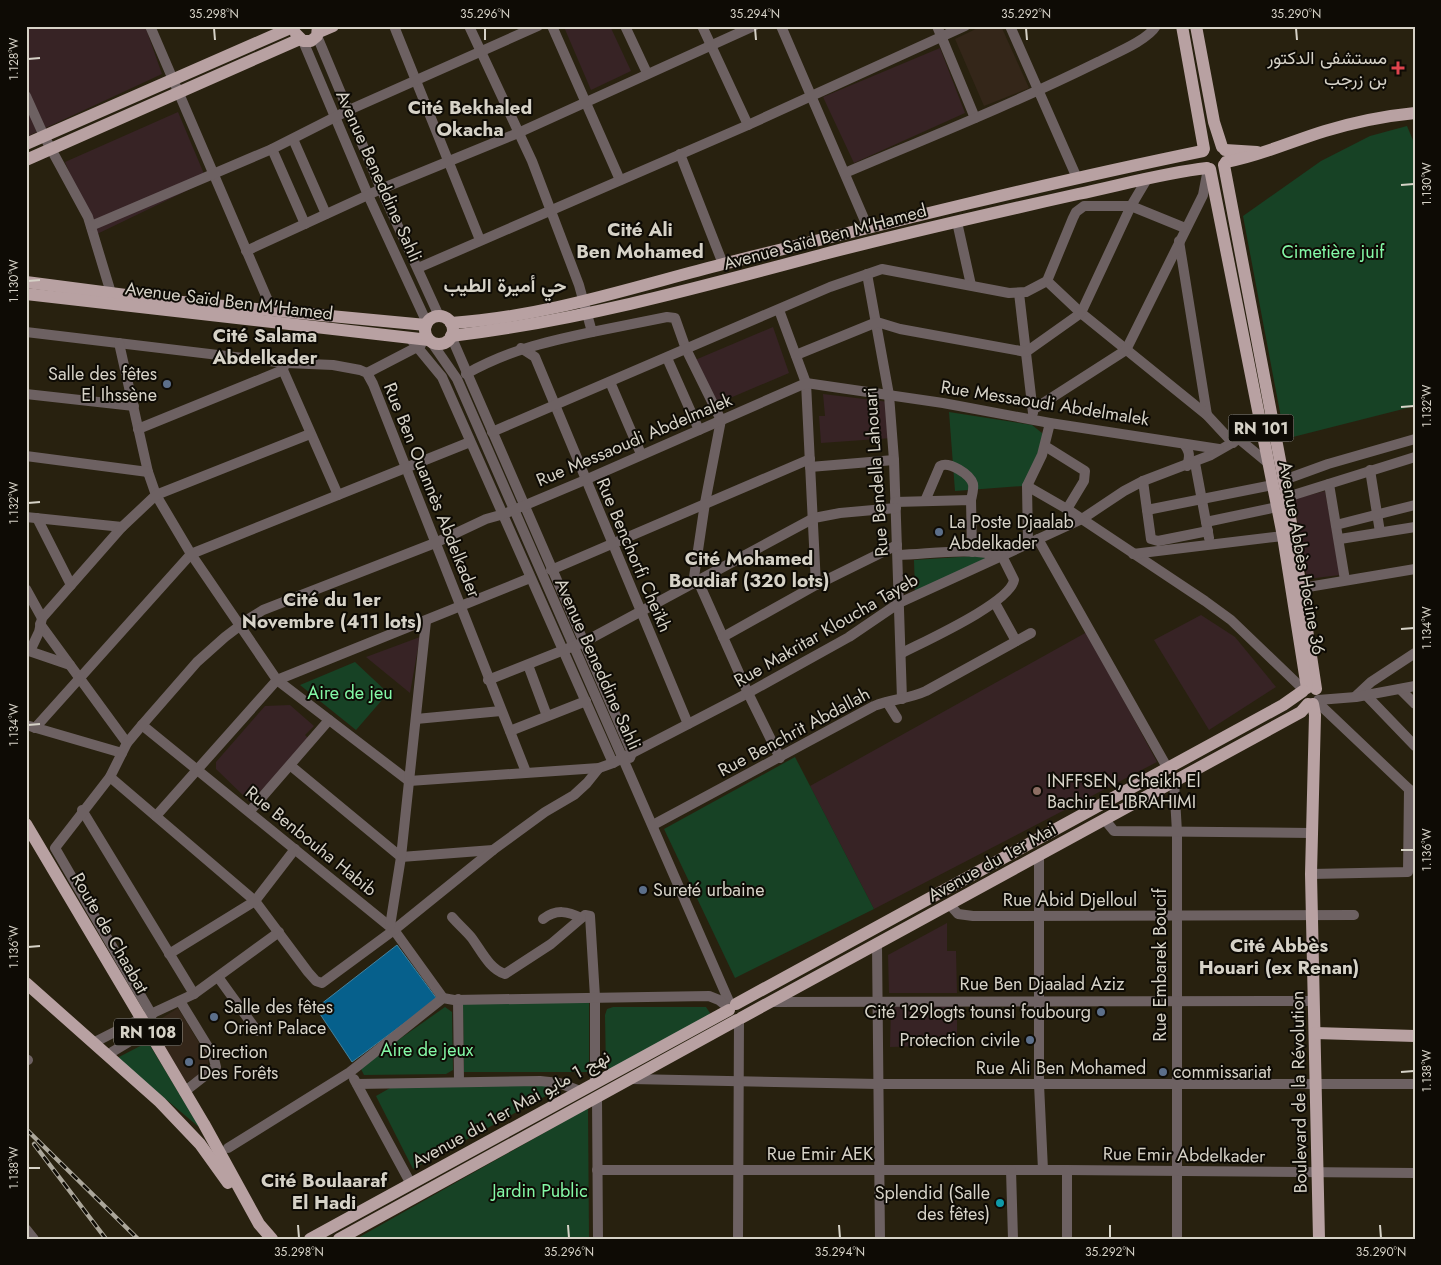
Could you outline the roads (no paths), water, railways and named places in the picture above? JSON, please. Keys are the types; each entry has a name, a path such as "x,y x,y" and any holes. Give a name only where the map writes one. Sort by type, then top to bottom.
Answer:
{"main road":[{"path":"26,144 295,26 296,33 302,40"},
{"path":"26,160 302,40 311,41 318,32 333,26"},
{"path":"1182,26 1204,150 1202,160 1209,168 1217,169 1224,156"},
{"name":"Avenue Abbès Hocine 36","path":"1196,26 1214,122 1224,156 1278,482 1277,507 1311,694"},
{"path":"1204,150 1211,144 1224,156 1260,153 1379,116 1415,113"},
{"name":"Avenue Saïd Ben M'Hamed","path":"586,308 723,264 1033,187 1204,150"},
{"name":"Avenue Saïd Ben M'Hamed","path":"451,332 695,290 957,222 1147,179 1209,168"},
{"name":"Avenue Abbès Hocine 36","path":"1209,168 1268,463 1287,496 1302,588 1311,694"},
{"name":"Avenue Saïd Ben M'Hamed","path":"26,282 272,310 426,324"},
{"name":"Avenue Saïd Ben M'Hamed","path":"26,294 430,341"},
{"path":"439,316 451,332 441,344 430,341 425,332 426,324 439,316"},
{"name":"Avenue du 1er Mai","path":"735,1012 943,891 1283,705 1311,694"},
{"name":"Avenue du 1er Mai","path":"735,1012 769,1002 1039,857 1301,712 1311,694"},
{"name":"Boulevard de la Révolution","path":"1311,694 1315,715 1311,874 1320,1239"},
{"path":"1168,769 1174,781"},
{"path":"1097,807 1104,820"},
{"name":"Route de Chaabat","path":"26,824 146,1017 148,1031 260,1224 272,1239"},
{"path":"943,891 950,905"},
{"name":"RN 108","path":"26,983 160,1102 200,1144 229,1185 258,1237"},
{"name":"Avenue du 1er Mai نهج 1 مايو","path":"339,1239 631,1079 735,1012"},
{"name":"Avenue du 1er Mai نهج 1 مايو","path":"310,1239 595,1082 735,1012"},
{"path":"1315,1033 1415,1036"},
{"path":"595,1082 597,1098"}],"street":[{"path":"150,26 272,310"},
{"path":"394,26 480,240"},
{"path":"469,26 532,161 586,308 592,332"},
{"path":"91,226 272,149 349,110 538,26"},
{"path":"552,26 620,180"},
{"path":"625,26 647,73"},
{"path":"702,26 748,125"},
{"path":"246,251 381,189 449,163 518,133 754,26"},
{"path":"781,26 868,228"},
{"path":"937,26 976,118"},
{"path":"418,268 748,125 965,26"},
{"path":"1010,26 1077,178"},
{"path":"845,173 1039,91 1120,51 1156,26"},
{"name":"Avenue Beneddine Sahli","path":"318,32 381,189 439,316"},
{"name":"Avenue Beneddine Sahli","path":"302,40 368,195 426,324"},
{"path":"26,96 44,136 91,226 111,293"},
{"path":"293,139 326,214"},
{"path":"272,149 306,224"},
{"path":"680,154 723,264"},
{"path":"1019,293 1033,414 1126,350 1178,241 1203,195 1209,168"},
{"path":"796,355 877,322 900,329 1026,352 1081,313 1131,206 1147,179"},
{"path":"1080,194 1084,206"},
{"path":"492,432 779,310 867,274 882,270 894,270 1019,293 1046,281 1076,212 1084,206 1131,206 1185,228"},
{"path":"957,222 971,285"},
{"path":"1178,241 1207,415"},
{"name":"Rue Bendella Lahouari","path":"867,274 889,395 898,550 902,699"},
{"path":"1046,281 1081,313 1207,415 1236,441 1268,463"},
{"path":"779,310 806,383 816,585"},
{"path":"466,374 496,358 521,348 667,317 675,318 686,349 721,420 705,503 695,582 723,636 748,694 780,758"},
{"name":"Rue Ben Ouannès Abdelkader","path":"26,332 284,366 333,365 367,373 373,384 488,680 526,772"},
{"name":"Avenue Beneddine Sahli","path":"451,332 466,374 632,753"},
{"name":"Avenue Beneddine Sahli","path":"408,337 442,377 470,442 508,512 530,578 568,650 586,701 620,762"},
{"path":"367,373 430,341"},
{"path":"429,360 428,345 430,341"},
{"name":"Avenue Beneddine Sahli","path":"430,341 457,379 508,512 568,650 620,762"},
{"path":"119,343 148,472 156,495 190,554 277,680 409,781 599,768"},
{"name":"Rue Benchorfi Cheïkh","path":"521,348 535,357 688,724"},
{"path":"667,358 699,430"},
{"path":"138,429 284,366 310,434 338,495"},
{"path":"610,382 641,454"},
{"name":"Rue Messaoudi Abdelmalek","path":"146,1017 54,848 110,776 127,742 197,662 238,626 262,610 435,543 486,519 508,512 585,480 806,383 1033,414 1050,423 1219,449"},
{"path":"26,394 134,406"},
{"path":"1236,441 1260,419"},
{"path":"1028,543 1027,486 1044,446 1050,423"},
{"path":"70,665 28,651 41,621 122,527 156,495 310,434"},
{"path":"1147,510 1201,500 1278,482 1304,472 1415,439"},
{"name":"Rue Makritar Kloucha Tayeb","path":"599,768 620,762 632,753 748,694 849,637 899,603 1082,519 1142,481 1191,464 1236,441"},
{"path":"122,753 31,726 79,677 190,554 470,442"},
{"path":"1184,444 1189,450 1210,546"},
{"path":"1044,446 1085,471 1084,481 1067,509"},
{"path":"1385,447 1392,463"},
{"path":"26,456 148,472"},
{"path":"1287,496 1415,457"},
{"path":"551,570 705,503 810,463 894,460"},
{"path":"925,501 940,466 944,464 949,464 970,479 973,490 971,500 972,552"},
{"path":"1370,470 1380,532"},
{"path":"1304,472 1310,489"},
{"path":"1142,481 1150,536 1154,540 1277,507"},
{"path":"1329,484 1340,539 1345,580"},
{"path":"1027,486 1067,509 1205,600 1231,620 1412,792 1408,872 1311,874"},
{"path":"488,680 568,650 814,518 925,501 971,500"},
{"path":"1336,525 1378,516 1415,505"},
{"path":"1399,510 1403,529"},
{"path":"32,518 122,527"},
{"path":"32,518 71,585"},
{"path":"1340,539 1415,527"},
{"path":"1133,554 1283,536"},
{"path":"1038,539 1168,769"},
{"path":"723,636 816,585 898,550 972,552 1002,556 1014,580 1010,590 994,603 902,653"},
{"path":"1302,588 1415,569"},
{"path":"156,816 277,680 530,578"},
{"path":"26,589 41,621 70,665 127,742"},
{"path":"994,603 1016,641"},
{"path":"392,928 426,621"},
{"name":"Rue Benchrit Abdallah","path":"653,825 874,706 926,691 1031,633"},
{"path":"1361,696 1371,682 1415,653"},
{"path":"528,665 547,716"},
{"path":"1311,694 1361,696 1415,686"},
{"path":"1400,689 1415,704"},
{"path":"1361,696 1415,746"},
{"path":"510,731 586,701"},
{"path":"887,702 897,718"},
{"path":"416,719 501,711"},
{"path":"250,811 330,720"},
{"name":"Rue Benbouha Habib","path":"142,725 198,768 392,928 443,998"},
{"path":"620,762 653,825 735,1012 738,1239"},
{"path":"291,766 401,858 493,850"},
{"path":"110,776 255,901 316,981 322,983 493,850 545,812 574,795 588,783 599,768"},
{"name":"Rue Embarek Boucif","path":"1174,781 1177,832 1176,1239"},
{"path":"82,810 194,994"},
{"path":"1104,820 1114,831 1311,833"},
{"path":"169,954 255,901 295,849"},
{"path":"1039,857 1039,1084 1043,1170"},
{"name":"Rue Abid Djelloul","path":"950,905 958,914 963,915 1176,917 1354,915"},
{"path":"543,919 549,914 563,912 581,918"},
{"path":"452,917 469,935 488,962 498,972 505,974 552,944 588,914 592,922 595,997 595,1082"},
{"path":"93,1043 194,994 279,932"},
{"path":"877,945 880,1239"},
{"path":"218,977 256,1031"},
{"path":"228,1148 350,1072 443,998 709,996 719,1000 735,1012"},
{"path":"458,999 460,1082"},
{"name":"Rue Ben Djaalad Aziz","path":"769,1002 1039,1000 1314,1001"},
{"path":"180,1001 213,1055 216,1067 184,1092"},
{"path":"107,1055 148,1031"},
{"path":"350,1072 411,1184"},
{"path":"631,1079 737,1082"},
{"path":"357,1084 540,1081 559,1083 580,1091"},
{"name":"Rue Ali Ben Mohamed","path":"737,1082 878,1084 1415,1084"},
{"path":"597,1098 598,1239"},
{"name":"Rue Emir AEK","path":"597,1170 1043,1170"},
{"path":"1011,1170 1012,1239"},
{"name":"Rue Emir Abdelkader","path":"1043,1170 1415,1173"},
{"path":"1067,1170 1067,1239"},
{"path":"26,1230 34,1239"}],"water":[{"path":"397,945 437,999 352,1062 316,1008"}],"railway":[{"path":"26,1129 138,1239"},
{"path":"34,1144 106,1239"}],"place":[{"name":"مستشفى الدكتور بن زرجب","path":"1398,68"},
{"name":"Salle des fêtes El Ihssène","path":"167,384"},
{"name":"La Poste Djaalab Abdelkader","path":"939,532"},
{"name":"INFFSEN, Cheikh El Bachir EL IBRAHIMI","path":"1037,791"},
{"name":"Sureté urbaine","path":"643,890"},
{"name":"Cité 129logts tounsi foubourg","path":"1101,1012"},
{"name":"Salle des fêtes Orient Palace","path":"214,1017"},
{"name":"Protection civile","path":"1030,1040"},
{"name":"Direction Des Forêts","path":"189,1062"},
{"name":"commissariat","path":"1163,1072"},
{"name":"Splendid (Salle des fêtes)","path":"1000,1203"}],"district":[{"name":"Cité Bekhaled Okacha","path":"470,118"},
{"name":"Cité Ali Ben Mohamed","path":"640,240"},
{"name":"حي أميرة الطيب","path":"505,285"},
{"name":"Cité Salama Abdelkader","path":"265,346"},
{"name":"Cité Mohamed Boudiaf (320 lots)","path":"749,569"},
{"name":"Cité du 1er Novembre (411 lots)","path":"332,610"},
{"name":"Cité Abbès Houari (ex Renan)","path":"1279,956"},
{"name":"Cité Boulaaraf El Hadi","path":"324,1191"}],"park label":[{"name":"Cimetière juif","path":"1333,252"},
{"name":"Aire de jeu","path":"350,693"},
{"name":"Aire de jeux","path":"427,1050"},
{"name":"Jardin Public","path":"540,1191"}]}
